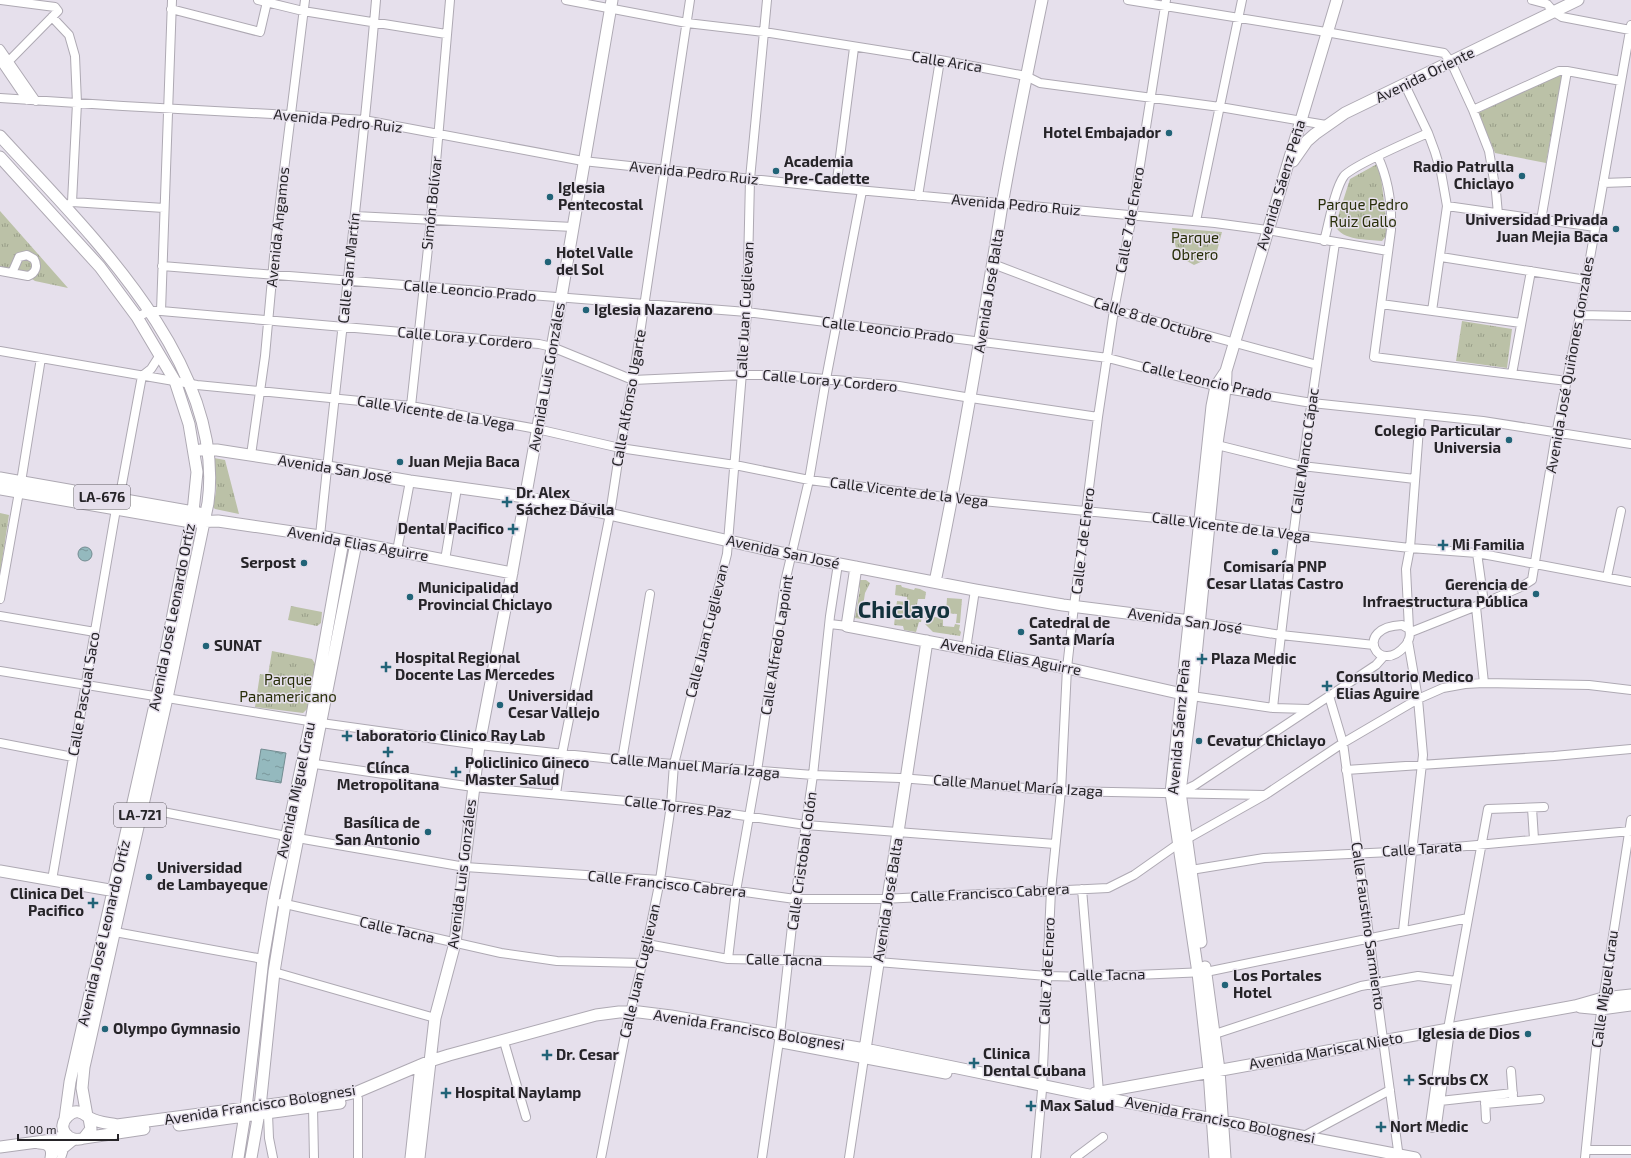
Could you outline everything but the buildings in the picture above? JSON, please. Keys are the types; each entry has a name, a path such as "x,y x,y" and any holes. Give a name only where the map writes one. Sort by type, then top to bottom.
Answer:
{"main road":[{"name":"Avenida José Balta","path":"935,582 971,398 1003,204 1026,76 1042,0"},
{"name":"Avenida Sáenz Peña","path":"1214,1071 1215,1034 1202,972 1175,793 1187,695 1212,444 1212,406 1221,388 1267,230 1287,170 1326,32 1337,0"},
{"name":"Avenida Oriente","path":"1287,170 1307,142 1345,113 1451,62 1549,5 1578,0"},
{"name":"Avenida Luis Gonzáles","path":"425,1067 435,1018 456,943 479,745 512,573 561,298 583,161 612,4"},
{"path":"0,136 69,204 111,258 156,311 189,384"},
{"path":"0,157 100,267 137,317 175,381"},
{"name":"LA-721","path":"175,381 189,424 197,472 192,517"},
{"name":"LA-721","path":"189,384 202,421 210,473 205,518"},
{"name":"Avenida San José","path":"194,451 207,450 251,455 410,481 525,497 838,564 975,590 1074,606 1194,622"},
{"name":"LA-676","path":"0,478 20,487 205,518"},
{"name":"LA-676","path":"0,489 20,487"},
{"name":"Avenida José Leonardo Ortíz","path":"162,697 192,517"},
{"name":"Avenida Elias Aguirre","path":"205,518 320,536 512,573"},
{"name":"Avenida José Leonardo Ortíz","path":"70,1132 70,1082 118,892 162,697 205,518"},
{"name":"Avenida Miguel Grau","path":"316,722 343,541"},
{"name":"Avenida Miguel Grau","path":"252,1158 262,1112 274,972 298,838 308,763 356,543"},
{"path":"847,626 856,567"},
{"name":"Avenida Elias Aguirre","path":"847,626 1067,668 1187,695"},
{"name":"Avenida José Balta","path":"864,1053 927,641"},
{"name":"Avenida Miguel Grau","path":"238,1158 246,1112 263,959 273,901 286,836 308,763"},
{"name":"Avenida Sáenz Peña","path":"1182,841 1190,870 1214,1071 1217,1123 1215,1158"},
{"path":"0,871 118,892"},
{"name":"Avenida José Leonardo Ortíz","path":"88,1117 82,1088 84,1067 115,932 118,892"},
{"name":"Avenida Mariscal Nieto","path":"1077,1098 1214,1071 1575,1006 1603,998 1631,995"},
{"name":"Avenida Mariscal Nieto","path":"1575,1006 1601,1010 1631,1005"},
{"name":"Avenida Francisco Bolognesi","path":"262,1112 356,1092 383,1080 596,1015 671,1016 779,1038 1041,1087 1094,1094 1374,1158"},
{"name":"Avenida Francisco Bolognesi","path":"70,1132 68,1115 76,1112 80,1112 88,1117 117,1125 313,1107 358,1099 425,1067 597,1021 630,1015"},
{"path":"411,1158 425,1067"},
{"path":"419,1158 425,1067"},
{"name":"Avenida Francisco Bolognesi","path":"1041,1087 1077,1098 1217,1123 1304,1136 1414,1158"},
{"path":"1126,1102 1124,1094 1128,1087"},
{"path":"82,1088 86,1098 95,1111 107,1121 117,1125"},
{"name":"Avenida Francisco Bolognesi","path":"0,1140 246,1112"},
{"name":"LA-721","path":"70,1132 91,1129 88,1117"},
{"name":"Avenida Sáenz Peña","path":"1217,1123 1225,1158"},
{"name":"Avenida Francisco Bolognesi","path":"0,1148 52,1140 70,1132"},
{"path":"34,1142 48,1144 51,1147 52,1158"}],"street":[{"path":"1,0 55,6 55,14 69,35 75,56 77,103 69,204 164,208"},
{"path":"156,311 162,266 172,0"},
{"name":"Avenida Angamos","path":"251,455 265,356 272,275 290,114 305,0"},
{"name":"Calle San Martín","path":"320,536 334,398 349,280 376,0"},
{"name":"Simón Bolívar","path":"411,406 431,220 450,0"},
{"name":"Calle Arica","path":"566,0 612,4 687,23 764,32 854,48 940,60 1026,76 1040,82 1220,107 1326,126"},
{"name":"Calle Alfonso Ugarte","path":"556,794 562,754 610,514 620,448 646,304 664,169 690,0"},
{"name":"Calle Juan Cuglievan","path":"601,1158 630,1015 660,880 671,804 674,764 727,554 747,312 750,179 768,0"},
{"path":"1128,0 1166,3 1238,19 1326,32 1444,53 1451,62 1473,110 1489,151 1498,214"},
{"path":"1196,221 1242,0"},
{"path":"1532,0 1549,5 1562,17 1630,27"},
{"path":"172,9 260,32 262,1 303,11 374,21 446,34"},
{"name":"Calle 7 de Enero","path":"1036,1158 1041,1087 1050,890 1061,791 1067,668 1098,417 1114,310 1132,216 1166,3"},
{"path":"4,62 55,14"},
{"name":"Avenida José Quiñones Gonzales","path":"1480,605 1532,580 1556,434 1580,315 1621,81 1628,63 1630,27"},
{"path":"836,188 854,48"},
{"path":"0,49 4,62 32,100"},
{"path":"918,196 940,60"},
{"path":"1473,110 1550,74 1567,71 1621,81"},
{"path":"1540,220 1567,71"},
{"path":"1405,85 1428,133 1441,172 1447,206 1441,257 1432,311"},
{"name":"Avenida Pedro Ruiz","path":"0,98 167,109 290,114 364,120 583,161 836,188 1196,221 1267,230 1388,251"},
{"path":"1324,241 1340,184 1345,175 1428,133"},
{"path":"1378,157 1385,171 1391,201 1391,230 1374,357 1567,381"},
{"path":"1603,183 1631,182"},
{"name":"Calle Alfredo Lapoint","path":"728,959 736,891 757,771 785,582 809,480 826,378 862,190"},
{"path":"1447,206 1595,227"},
{"path":"355,216 573,227"},
{"name":"Calle Manco Cápac","path":"1273,708 1302,466 1335,243"},
{"path":"1441,257 1586,280"},
{"name":"Calle 8 de Octubre","path":"993,264 1114,310 1234,344 1317,365"},
{"name":"Calle Leoncio Prado","path":"162,266 747,312 836,325 980,341 1108,358 1221,388 1312,403 1482,421 1556,434 1631,444"},
{"path":"0,271 12,273"},
{"path":"1512,374 1531,271"},
{"path":"1381,304 1521,323"},
{"name":"Calle Lora y Cordero","path":"137,317 156,311 539,344 552,347 633,380 742,375 783,375 826,378 898,386 1098,417"},
{"path":"1580,315 1631,316"},
{"name":"Calle Vicente de la Vega","path":"0,351 189,384 411,406 537,429 620,448 735,465 809,480 952,498 1204,523 1410,548 1477,553 1631,582"},
{"path":"142,376 151,369 160,355"},
{"path":"0,600 41,358"},
{"name":"Calle Pascual Saco","path":"52,880 117,504 142,376"},
{"path":"1403,931 1423,755 1418,699 1408,641 1410,630 1406,569 1410,548 1420,415"},
{"path":"1212,444 1302,466 1415,479"},
{"path":"397,551 410,481"},
{"path":"445,560 457,488"},
{"path":"1607,577 1622,511"},
{"path":"1477,553 1484,683"},
{"name":"Calle Cristobal Colón","path":"762,1158 789,960 795,899 814,775 838,564"},
{"path":"966,649 975,590"},
{"path":"622,760 650,594"},
{"path":"1410,630 1480,605"},
{"path":"0,616 95,632"},
{"name":"Avenida San José","path":"1194,622 1281,635 1374,645"},
{"name":"Avenida Elias Aguirre","path":"830,624 847,626"},
{"path":"1408,641 1397,652 1390,656 1384,656 1378,653 1374,645 1376,636 1384,628 1402,625 1410,630"},
{"name":"Calle Manuel María Izaga","path":"1175,793 1201,781 1376,665 1384,656"},
{"name":"Calle Manuel María Izaga","path":"0,670 316,722 479,745 622,760 757,771 906,779 1061,791 1265,795"},
{"name":"Calle Francisco Cabrera","path":"137,807 286,836 465,867 660,880 795,899 888,898 1108,888 1134,875 1182,841 1265,795 1343,743 1418,699 1443,688 1465,684 1484,683 1589,686 1631,690"},
{"path":"1187,695 1273,708 1309,709"},
{"name":"Calle Faustino Sarmiento","path":"1329,696 1343,743 1398,1156"},
{"path":"0,743 73,757"},
{"path":"1346,770 1554,756 1631,749"},
{"name":"Calle Torres Paz","path":"308,763 473,787 671,804 806,825 1055,844"},
{"path":"1532,808 1534,839"},
{"path":"1448,1029 1442,1038 1430,1124 1432,1128 1436,1127 1437,1125 1449,1038 1448,1029 1488,809 1544,808"},
{"name":"Calle Miguel Grau","path":"1586,1154 1597,1039 1631,820"},
{"name":"Calle Tarata","path":"1190,870 1264,858 1412,851 1534,839 1630,832"},
{"path":"1082,889 1089,977 1094,1094"},
{"name":"Calle Tacna","path":"273,901 500,953 557,961 642,963"},
{"name":"Calle Tacna","path":"647,944 728,959 878,962 1046,976 1089,977 1202,972 1468,918"},
{"path":"115,932 263,959"},
{"path":"274,972 435,1018"},
{"path":"1215,1034 1347,989 1423,976 1456,982"},
{"path":"506,1045 526,1117"},
{"name":"Avenida José Balta","path":"849,1158 864,1053"},
{"path":"1512,1071 1513,1097"},
{"path":"1304,1136 1390,1090"},
{"path":"1440,1101 1485,1100 1513,1097 1540,1099"},
{"path":"358,1099 358,1158"},
{"path":"1485,1100 1486,1119"},
{"path":"313,1107 314,1158"},
{"path":"262,1112 273,1158"},
{"path":"52,1158 57,1147 70,1132"},
{"path":"61,1158 64,1149 68,1144 70,1132"},
{"path":"1075,1158 1103,1137"},
{"path":"1586,1154 1631,1150"}],"green space":[{"path":"1558,75 1562,76 1546,163 1495,153 1478,113"},
{"name":"Parque Pedro Ruiz Gallo","path":"1377,164 1380,169 1388,234 1382,241 1349,237 1339,231 1335,226 1350,179"},
{"path":"0,211 68,288 35,281 23,273 0,269"},
{"name":"Parque Obrero","path":"1172,228 1222,232 1216,255 1194,265 1178,256"},
{"path":"1462,321 1512,329 1507,368 1456,361"},
{"path":"214,458 225,460 239,514 215,509 212,506 216,489 213,467"},
{"path":"0,513 9,515 0,574"},
{"path":"860,580 866,580 870,583 865,593 861,619 855,618 860,589 858,583"},
{"path":"896,585 901,585 902,587 914,590 915,588 920,589 926,592 925,599 918,599 916,610 923,611 921,622 919,622 916,632 904,630 903,626 894,625 897,601 907,602 907,597 895,595"},
{"path":"947,598 962,599 960,623 956,623 957,614 946,613"},
{"path":"291,606 322,612 321,623 317,626 288,620"},
{"path":"926,616 943,618 943,626 954,627 955,624 960,625 960,636 933,632 925,624"},
{"name":"Parque Panamericano","path":"272,651 312,659 316,665 308,708 303,713 255,707 260,674 268,675"}],"water":[{"path":"82,547 88,547 92,551 92,557 88,561 82,561 78,557 78,551"},
{"path":"261,749 286,753 281,783 256,779"}],"place":[{"name":"Hotel Embajador","path":"1169,133"},
{"name":"Academia Pre-Cadette","path":"776,171"},
{"name":"Radio Patrulla Chiclayo","path":"1522,176"},
{"name":"Iglesia Pentecostal","path":"550,197"},
{"name":"Universidad Privada Juan Mejia Baca","path":"1616,229"},
{"name":"Hotel Valle del Sol","path":"548,262"},
{"name":"Iglesia Nazareno","path":"586,310"},
{"name":"Colegio Particular Universia","path":"1509,440"},
{"name":"Juan Mejia Baca","path":"400,462"},
{"name":"Dr. Alex Sáchez Dávila","path":"507,502"},
{"name":"Dental Pacifico","path":"513,529"},
{"name":"Mi Familia","path":"1443,545"},
{"name":"Comisaría PNP Cesar Llatas Castro","path":"1275,552"},
{"name":"Serpost","path":"304,563"},
{"name":"Gerencia de Infraestructura Pública","path":"1536,594"},
{"name":"Municipalidad Provincial Chiclayo","path":"410,597"},
{"name":"Catedral de Santa María","path":"1021,632"},
{"name":"SUNAT","path":"206,646"},
{"name":"Plaza Medic","path":"1202,659"},
{"name":"Hospital Regional Docente Las Mercedes","path":"386,667"},
{"name":"Consultorio Medico Elias Aguire","path":"1327,686"},
{"name":"Universidad Cesar Vallejo","path":"500,705"},
{"name":"laboratorio Clinico Ray Lab","path":"347,736"},
{"name":"Cevatur Chiclayo","path":"1199,741"},
{"name":"Clínca Metropolitana","path":"388,752"},
{"name":"Policlinico Gineco Master Salud","path":"456,772"},
{"name":"Basílica de San Antonio","path":"428,832"},
{"name":"Universidad de Lambayeque","path":"149,877"},
{"name":"Clinica Del Pacifico","path":"93,903"},
{"name":"Los Portales Hotel","path":"1225,985"},
{"name":"Olympo Gymnasio","path":"105,1029"},
{"name":"Iglesia de Dios","path":"1528,1034"},
{"name":"Dr. Cesar","path":"547,1055"},
{"name":"Clinica Dental Cubana","path":"974,1063"},
{"name":"Scrubs CX","path":"1409,1080"},
{"name":"Hospital Naylamp","path":"446,1093"},
{"name":"Max Salud","path":"1031,1106"},
{"name":"Nort Medic","path":"1381,1127"}],"district":[{"name":"Chiclayo","path":"904,610"}]}
